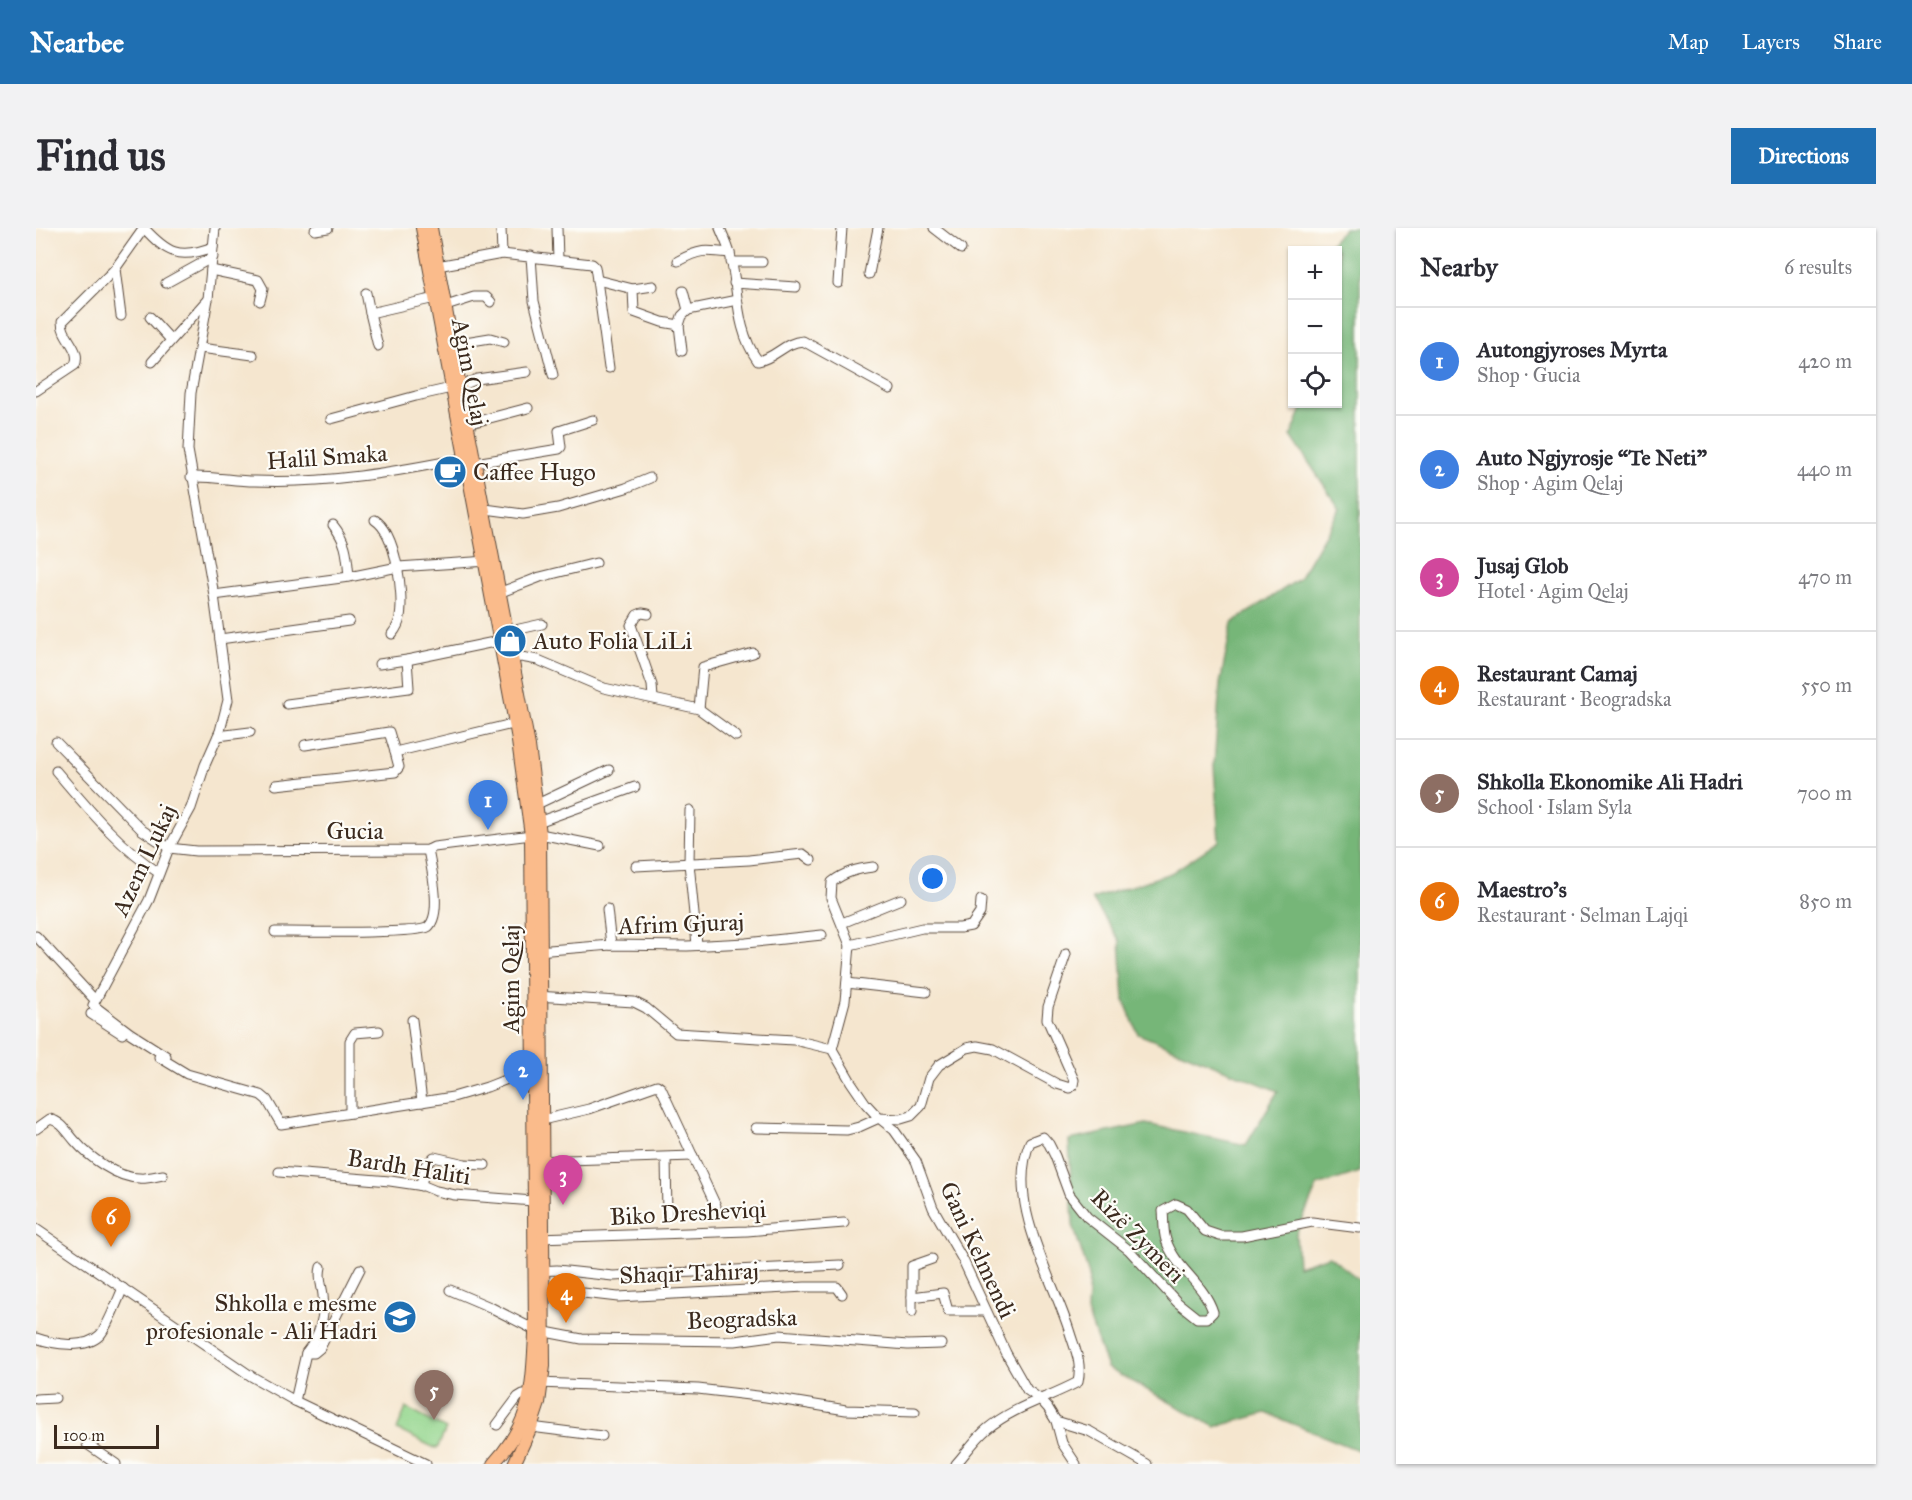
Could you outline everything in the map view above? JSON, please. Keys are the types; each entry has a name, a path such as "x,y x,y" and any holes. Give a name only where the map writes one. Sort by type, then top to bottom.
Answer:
{"main road":[{"name":"Agim Qelaj","path":"422,228 446,306 453,344 456,387 469,462 519,723 529,746 532,807 536,830 540,1332 535,1387 522,1423 494,1464"},
{"name":"Agim Qelaj","path":"432,228 435,298 467,424 469,462"},
{"name":"Agim Qelaj","path":"537,1068 542,1120 533,1202 538,1238"},
{"name":"Agim Qelaj","path":"513,1464 531,1427 539,1403 535,1387"},
{"path":"483,1464 494,1464"}],"street":[{"path":"36,391 75,365 78,359 64,333 62,322 115,269 144,228 164,248 174,253 213,252"},
{"name":"Azem Lukaj","path":"95,1000 149,900 169,848 191,808 205,765 218,736 228,700 207,548 188,450 191,393 212,270 215,228"},
{"path":"315,230 328,228"},
{"path":"501,228 502,254"},
{"path":"556,228 558,260"},
{"path":"720,228 731,257 741,330 758,361 767,360 792,342 803,341 890,388"},
{"path":"838,283 842,228"},
{"path":"869,274 878,228"},
{"path":"934,228 962,249"},
{"path":"678,261 692,253 705,250 762,262"},
{"path":"165,283 213,252"},
{"path":"434,267 502,254 592,264 595,267 609,368"},
{"path":"531,256 534,301 553,375"},
{"path":"115,269 122,316"},
{"path":"212,270 258,280 263,289 260,301"},
{"path":"597,280 633,289 653,286"},
{"path":"734,283 796,287"},
{"path":"633,289 634,312 662,322 679,325"},
{"path":"683,291 688,310"},
{"path":"366,293 378,346"},
{"name":"Agim Qelaj","path":"446,306 474,297 486,297 491,302"},
{"path":"370,313 435,298"},
{"path":"152,362 207,299"},
{"path":"682,351 679,325 682,316 688,310 737,300"},
{"path":"150,317 171,340"},
{"name":"Agim Qelaj","path":"453,344 490,338 504,342"},
{"path":"200,348 253,355"},
{"name":"Agim Qelaj","path":"456,387 477,379 527,372"},
{"path":"331,419 456,387"},
{"path":"467,424 528,408"},
{"name":"Halil Smaka","path":"192,477 214,476 255,482 310,480 469,462 559,449 561,447 558,431 593,420"},
{"path":"478,508 523,514 558,508 626,488 650,478"},
{"path":"375,519 381,523 391,540 398,567 400,616 398,626 392,634"},
{"path":"333,525 342,536 346,547 349,577"},
{"path":"214,595 349,577 398,567 489,561"},
{"path":"495,594 540,577 596,563"},
{"path":"648,614 637,615 631,624 652,685 653,698"},
{"path":"220,639 349,621"},
{"path":"379,664 407,660 503,637 542,624"},
{"path":"699,709 703,668 753,653"},
{"path":"507,658 521,657 538,660 604,688 699,709 736,736"},
{"path":"287,704 409,688 407,660"},
{"path":"395,752 519,723"},
{"path":"218,736 250,732"},
{"path":"276,785 394,772 399,767 389,732 305,745"},
{"path":"56,742 142,830 169,848"},
{"path":"532,807 609,770"},
{"path":"56,771 120,841 142,862 159,873"},
{"path":"536,830 635,788"},
{"path":"690,810 689,863 697,945"},
{"path":"536,830 600,846"},
{"name":"Gucia","path":"169,848 196,851 428,850 434,847 536,830"},
{"path":"275,932 421,930 428,926 434,918 435,898 428,850"},
{"path":"636,866 803,854 810,861"},
{"path":"536,996 634,1002 646,1008 676,1033 794,1040 832,1049 845,1001 850,945 831,898 832,882 843,874 873,867"},
{"path":"842,923 901,899"},
{"path":"850,945 922,928 971,926 980,913 981,900"},
{"path":"607,909 611,945"},
{"name":"Afrim Gjuraj","path":"536,951 611,945 697,945 822,935"},
{"path":"36,936 95,1000 93,1006 166,1056"},
{"path":"756,1128 847,1130 879,1118 901,1119 911,1116 921,1106 929,1078 939,1065 967,1048 977,1046 993,1049 1057,1084 1070,1088 1074,1080 1047,1019 1048,1007 1066,954"},
{"path":"847,983 926,992"},
{"path":"91,1014 187,1074 261,1095 267,1100 281,1124 422,1102 477,1090 537,1068"},
{"path":"412,1020 422,1102"},
{"path":"350,1113 350,1041 355,1033 380,1031"},
{"name":"Gani Kelmendi","path":"832,1049 851,1082 879,1118 894,1130 916,1161 933,1208 963,1260 1006,1353 1027,1390 1040,1399 1056,1421 1062,1443 1076,1464"},
{"path":"542,1120 589,1108 657,1085 661,1088 716,1206"},
{"path":"36,1129 50,1119 57,1121 80,1146 110,1169 140,1179 163,1175"},
{"name":"Rizë Zymeri","path":"1040,1399 1078,1382 1081,1367 1039,1251 1023,1194 1024,1157 1030,1142 1043,1137 1055,1156 1069,1194 1087,1217 1129,1250 1177,1302 1197,1318 1207,1318 1213,1312 1200,1286 1178,1260 1166,1240 1163,1211 1170,1207 1176,1204 1187,1209 1205,1231 1220,1236 1242,1236 1312,1222 1360,1228"},
{"path":"538,1160 693,1156"},
{"path":"421,1186 425,1166 434,1157 465,1164 484,1165"},
{"path":"666,1158 667,1214"},
{"name":"Bardh Haliti","path":"279,1173 350,1176 421,1186 455,1195 533,1202"},
{"name":"Biko Dresheviqi","path":"538,1238 747,1231 844,1223"},
{"path":"36,1229 252,1376 296,1401 426,1464"},
{"path":"912,1312 912,1266 932,1258"},
{"path":"539,1271 557,1270 613,1276 840,1265"},
{"path":"296,1401 306,1353 317,1340 322,1327 324,1305 319,1274 321,1267"},
{"path":"306,1353 314,1353 320,1348 360,1269"},
{"name":"Shaqir Tahiraj","path":"539,1288 618,1297 805,1287 837,1287 842,1294"},
{"path":"36,1338 78,1344 100,1335 123,1288"},
{"path":"450,1290 540,1332"},
{"path":"912,1297 943,1293 948,1311 986,1311"},
{"name":"Beogradska","path":"540,1332 582,1339 735,1341 752,1337 790,1335 908,1345 941,1344"},
{"path":"497,1425 518,1397 535,1387 698,1389 846,1410 915,1412"},
{"path":"36,1399 55,1398"},
{"path":"956,1464 986,1430 1014,1411 1040,1399"},
{"path":"1056,1421 1089,1431 1147,1464"},
{"path":"531,1427 602,1436"},
{"path":"87,1444 116,1464"}],"green space":[{"path":"1344,228 1360,228 1360,1172 1317,1186 1296,1234 1298,1266 1329,1256 1360,1280 1360,1451 1266,1413 1215,1427 1107,1368 1087,1312 1089,1275 1073,1225 1069,1140 1146,1124 1246,1145 1278,1091 1138,1034 1124,1000 1120,941 1092,899 1171,873 1219,841 1214,766 1220,684 1232,623 1299,579 1340,509 1291,436 1302,408 1342,408 1342,246 1328,246"},
{"path":"406,1408 446,1429 437,1449 397,1430"}],"place":[{"name":"Caffee Hugo","path":"450,472"},
{"name":"Auto Folia LiLi","path":"510,641"},
{"name":"Autongjyroses Myrta","path":"488,830"},
{"name":"Auto Ngjyrosje “Te Neti”","path":"523,1100"},
{"name":"Jusaj Glob","path":"563,1205"},
{"name":"Maestro's","path":"111,1247"},
{"name":"Shkolla e mesme profesionale - Ali Hadri","path":"400,1317"},
{"name":"Restaurant Camaj","path":"566,1323"},
{"name":"Shkolla Ekonomike Ali Hadri","path":"434,1420"}]}
